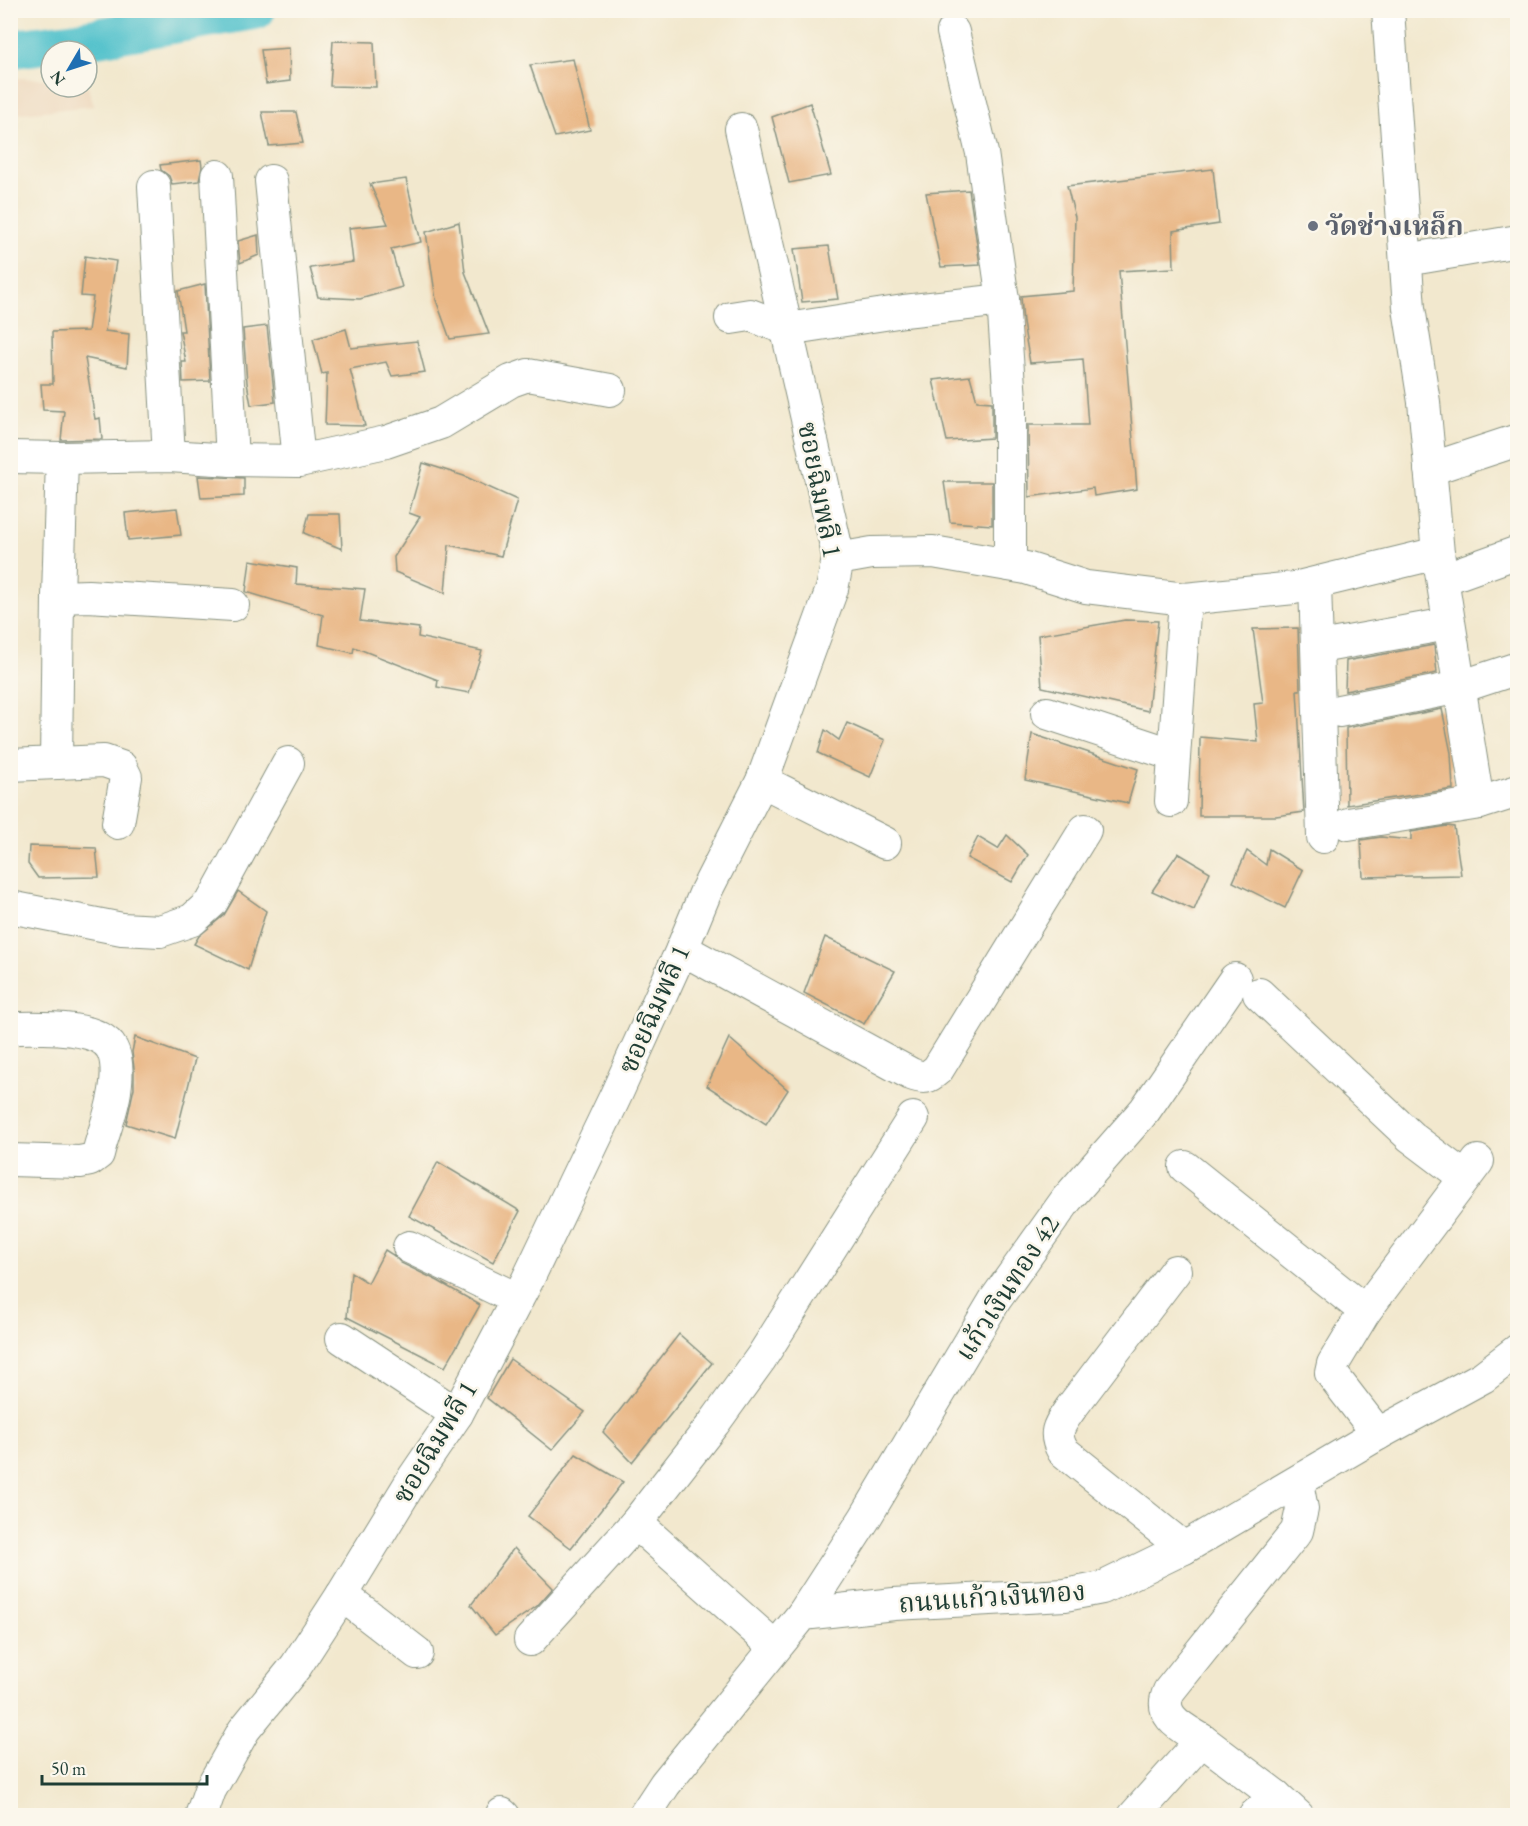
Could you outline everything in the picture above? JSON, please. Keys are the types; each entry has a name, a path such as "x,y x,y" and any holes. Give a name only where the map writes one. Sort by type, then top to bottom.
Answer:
{"street":[{"path":"1388,10 1409,308 1424,402 1448,624 1480,803"},
{"path":"953,32 982,153 1003,300 1010,400 1010,565"},
{"name":"ซอยฉิมพลี 1","path":"201,1815 210,1790 244,1730 296,1666 414,1477 457,1414 517,1299 606,1115 706,891 762,781 832,590 838,559 741,129"},
{"path":"217,176 232,460"},
{"path":"271,181 299,461"},
{"path":"153,186 169,456"},
{"path":"1406,260 1518,242"},
{"path":"731,318 750,315 787,329 904,311 1003,300"},
{"path":"10,457 169,456 299,461 386,442 441,423 511,381 528,375 610,390"},
{"path":"1430,469 1518,440"},
{"path":"56,763 62,458"},
{"path":"838,559 873,553 933,552 1026,568 1086,587 1185,599 1294,588 1518,552"},
{"path":"1315,584 1336,830 1480,803 1518,791"},
{"path":"58,597 88,596 233,605"},
{"path":"1171,801 1185,599"},
{"path":"1331,645 1448,624"},
{"path":"1339,711 1460,687 1518,668"},
{"path":"1047,714 1174,755"},
{"path":"10,765 104,761 121,767 126,777 118,824"},
{"path":"10,907 122,928 160,931 192,920 212,902 288,763"},
{"path":"762,781 885,843"},
{"path":"682,949 911,1074 921,1078 929,1077 938,1069 1085,830"},
{"name":"แก้วเงินทอง 42","path":"803,1614 865,1518 995,1300 1067,1198 1145,1110 1247,986 1411,1137 1471,1169 1365,1311"},
{"path":"10,1028 82,1032 103,1040 111,1048 116,1060 115,1091 98,1154 90,1160 80,1162 10,1161"},
{"path":"530,1640 636,1523 714,1423 761,1358 913,1118"},
{"path":"1185,1167 1365,1311 1338,1354 1331,1373 1378,1434"},
{"path":"409,1247 517,1299"},
{"path":"1175,1271 1071,1408 1058,1427 1058,1441 1063,1451 1184,1548"},
{"path":"342,1338 457,1414"},
{"name":"ถนนแก้วเงินทอง","path":"803,1614 894,1604 1065,1595 1102,1588 1184,1548 1378,1434 1483,1377 1518,1350"},
{"path":"1276,1809 1202,1740 1175,1722 1169,1715 1165,1699 1169,1690 1224,1620 1297,1531 1302,1509 1297,1483"},
{"path":"636,1523 776,1647"},
{"path":"342,1595 417,1653"},
{"path":"644,1815 664,1784 803,1614"},
{"path":"1134,1815 1202,1740"}],"shaded area":[{"path":"11,78 39,79 39,99 92,99 94,106 11,114"}],"building":[{"path":"333,41 374,42 376,87 330,86"},
{"path":"289,48 290,81 266,84 261,50"},
{"path":"573,59 590,130 555,137 530,65"},
{"path":"810,103 831,175 789,183 772,117"},
{"path":"262,112 296,112 303,143 269,146"},
{"path":"201,160 199,181 172,184 169,176 161,170 160,165"},
{"path":"1213,169 1219,224 1173,231 1174,268 1119,271 1137,489 1094,496 1093,488 1029,497 1028,425 1088,425 1083,359 1030,363 1023,323 1021,296 1073,291 1075,217 1067,186"},
{"path":"406,179 421,242 391,249 402,287 360,299 318,297 310,268 353,262 349,228 388,224 370,184"},
{"path":"969,190 980,265 941,267 926,193"},
{"path":"459,222 465,272 489,334 450,339 436,300 426,232"},
{"path":"258,235 259,255 240,263 238,241"},
{"path":"829,246 838,299 802,302 794,249"},
{"path":"85,256 116,261 105,331 129,334 127,367 85,358 95,419 100,418 102,439 61,440 64,411 43,410 41,384 53,384 52,332 88,331 93,297 81,296"},
{"path":"205,284 210,381 183,382 182,362 186,362 180,331 184,331 178,291"},
{"path":"267,326 275,402 251,405 243,329"},
{"path":"346,329 351,348 417,341 425,372 392,376 386,362 350,369 365,426 325,425 327,373 322,374 313,339"},
{"path":"970,376 977,401 992,402 992,438 947,441 933,380"},
{"path":"423,463 464,476 517,500 501,556 449,545 445,593 395,572 394,557 420,517 409,513"},
{"path":"198,476 244,478 244,496 201,498"},
{"path":"944,482 992,482 992,525 950,522"},
{"path":"177,508 181,535 128,540 125,513"},
{"path":"309,514 340,514 342,549 304,533"},
{"path":"250,560 297,568 296,584 365,589 360,621 419,628 418,637 482,651 469,693 437,687 438,680 354,647 353,653 319,645 323,615 246,592"},
{"path":"1125,620 1158,621 1148,711 1042,687 1038,635"},
{"path":"1298,628 1300,690 1297,690 1304,812 1276,816 1199,816 1200,737 1258,742 1254,704 1263,703 1253,629"},
{"path":"1434,645 1437,673 1345,691 1346,661"},
{"path":"1442,709 1451,753 1453,789 1347,805 1346,728"},
{"path":"847,723 885,740 870,777 818,753 825,730 839,740"},
{"path":"1032,734 1138,769 1128,803 1025,780"},
{"path":"1447,826 1454,827 1461,875 1363,877 1361,840 1381,837 1411,840 1411,832"},
{"path":"1007,835 1028,855 1012,882 967,858 978,837 998,849"},
{"path":"29,846 96,848 99,877 38,878 28,864"},
{"path":"1269,849 1303,870 1285,908 1233,882 1247,851 1266,865"},
{"path":"1178,853 1210,872 1194,910 1152,891"},
{"path":"238,891 266,911 248,970 194,944 199,936 224,915"},
{"path":"825,937 895,971 864,1024 804,993"},
{"path":"135,1037 195,1059 175,1139 126,1124 134,1088 132,1052"},
{"path":"729,1038 788,1090 766,1124 707,1086"},
{"path":"438,1162 520,1211 493,1262 409,1216"},
{"path":"385,1250 401,1263 480,1305 445,1367 347,1317 351,1272 368,1283"},
{"path":"679,1334 712,1363 632,1462 603,1432"},
{"path":"510,1359 585,1412 552,1450 487,1398"},
{"path":"576,1454 623,1482 571,1548 528,1516"},
{"path":"514,1548 553,1588 537,1606 495,1635 471,1605"}],"waterway":[{"path":"10,49 82,40 256,10"}],"place":[{"name":"วัดช่างเหล็ก","path":"1313,226"}]}
